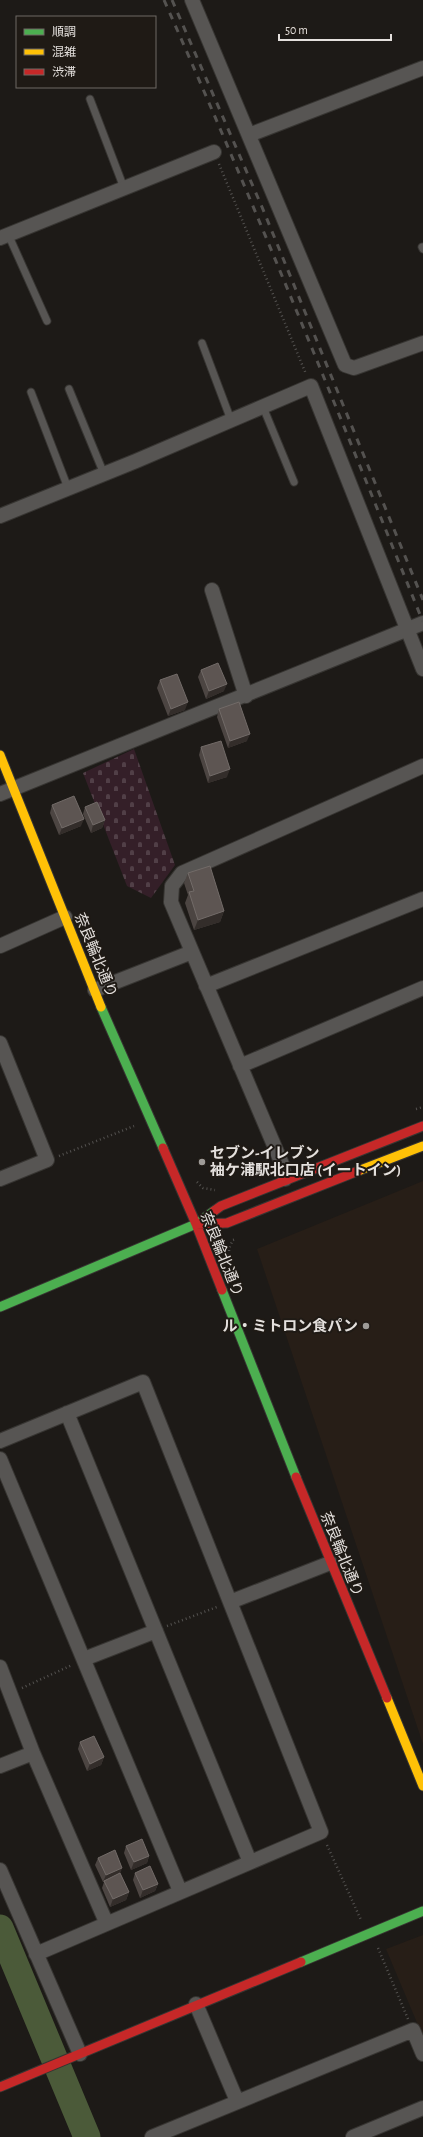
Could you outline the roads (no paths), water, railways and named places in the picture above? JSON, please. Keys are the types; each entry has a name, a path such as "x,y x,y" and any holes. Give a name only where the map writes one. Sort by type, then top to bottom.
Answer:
{"street":[{"path":"192,0 345,365 354,368 423,343"},
{"path":"249,135 423,68"},
{"path":"4,236 214,152"},
{"path":"0,516 104,474 311,386 423,669"},
{"path":"212,590 246,696"},
{"path":"0,794 246,696 423,623"},
{"name":"奈良輪北通り","path":"0,755 95,990 196,1224 330,1563 423,1786"},
{"path":"285,1179 282,1164 171,902 172,886 182,873 423,766"},
{"path":"206,986 423,900"},
{"path":"0,946 66,917"},
{"path":"95,990 192,952"},
{"path":"240,1066 423,988"},
{"path":"0,1043 47,1160 0,1179"},
{"path":"0,1307 196,1224 221,1206 285,1179 423,1126"},
{"path":"196,1224 227,1223 423,1146"},
{"path":"0,1441 143,1382 321,1832 106,1922 36,1954"},
{"path":"67,1413 250,1862"},
{"path":"0,1459 180,1891"},
{"path":"230,1602 330,1563"},
{"path":"84,1659 156,1631"},
{"path":"0,1667 5,1695 33,1753 106,1922"},
{"path":"0,1766 33,1753"},
{"path":"0,1870 36,1954 74,2056"},
{"path":"0,2086 423,1911"},
{"path":"196,2004 237,2101"},
{"path":"152,2137 413,2030 423,2054"},
{"path":"353,2137 423,2108"}],"lane":[{"path":"90,99 124,188"},
{"path":"4,236 47,321"},
{"path":"202,343 231,420"},
{"path":"69,389 104,474"},
{"path":"31,392 68,488"},
{"path":"262,407 294,482"}],"waterway":[{"path":"0,1928 87,2137"}],"railway":[{"path":"164,0 264,232 423,622"},
{"path":"172,0 262,207 423,600"}],"place":[{"name":"セブン-イレブン 袖ケ浦駅北口店 (イートイン)","path":"202,1162"},
{"name":"ル・ミトロン食パン","path":"366,1326"}]}
